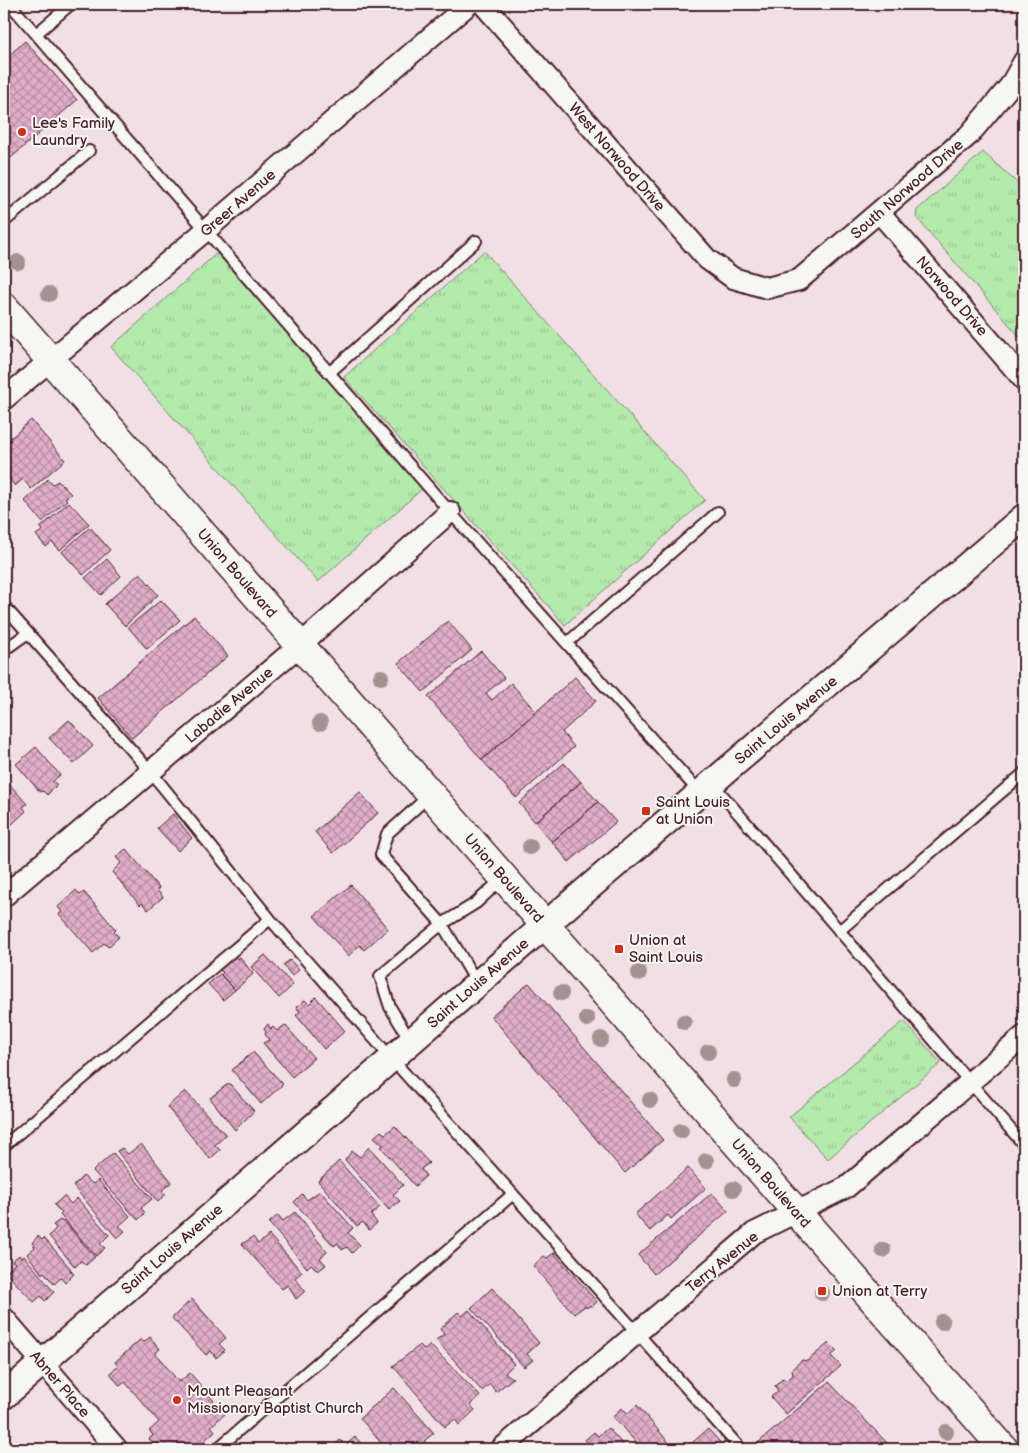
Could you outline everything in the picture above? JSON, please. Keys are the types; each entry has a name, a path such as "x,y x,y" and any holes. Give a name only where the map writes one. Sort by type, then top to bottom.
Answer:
{"main road":[{"name":"Union Boulevard","path":"4,307 1004,1449"}],"street":[{"name":"Greer Avenue","path":"4,399 49,359 206,231 469,4"},
{"name":"West Norwood Drive","path":"483,4 707,259 733,278 767,288"},
{"name":"South Norwood Drive","path":"767,288 800,280 969,135 1010,86 1024,61"},
{"name":"Norwood Drive","path":"880,213 1024,380"},
{"name":"Labadie Avenue","path":"4,896 300,645 450,512"},
{"name":"Saint Louis Avenue","path":"4,1396 545,925 1024,517"},
{"name":"Terry Avenue","path":"501,1449 754,1233 847,1187 1024,1036"},
{"name":"Abner Place","path":"4,1318 117,1449"}],"lane":[{"path":"10,4 450,512 567,643 839,931 1024,1145"},
{"path":"36,34 71,4"},
{"path":"4,222 89,151"},
{"path":"329,373 476,241"},
{"path":"567,643 718,512"},
{"path":"4,606 150,772 270,919 742,1449"},
{"path":"4,650 28,633"},
{"path":"839,931 1024,773"},
{"path":"431,795 387,834 380,855 442,924 478,984"},
{"path":"411,1042 390,1007 380,976 442,924 476,903 504,878"},
{"path":"4,1146 270,919"},
{"path":"217,1449 513,1194"}],"green space":[{"path":"983,152 1024,189 1024,342 916,217 917,210"},
{"path":"484,251 705,500 565,625 344,377"},
{"path":"217,253 423,488 318,582 111,347"},
{"path":"904,1021 941,1063 828,1159 789,1117"}],"building":[{"name":"Lee's Family Laundry","path":"25,41 77,100 4,164 4,60"},
{"path":"31,420 65,460 31,489 23,479 15,486 4,472 4,462 6,460 4,457 4,444"},
{"path":"48,479 53,484 58,481 71,494 65,498 67,500 42,522 25,501"},
{"path":"69,502 89,524 60,550 52,542 46,547 36,535 43,530 40,528"},
{"path":"90,527 110,550 83,575 62,552"},
{"path":"107,559 121,576 101,595 85,578"},
{"path":"140,573 158,595 125,626 105,604"},
{"path":"161,600 180,620 147,649 128,627"},
{"path":"194,616 228,656 132,738 98,698"},
{"path":"448,621 472,650 423,692 398,663"},
{"path":"481,651 504,678 486,693 492,700 511,683 536,712 482,760 428,697"},
{"path":"575,677 596,701 562,732 574,747 516,798 482,760"},
{"path":"69,720 93,746 74,764 49,738"},
{"path":"36,747 60,775 53,781 57,785 47,795 43,791 40,792 16,764"},
{"path":"564,763 581,782 535,822 519,803"},
{"path":"4,778 27,804 23,807 26,811 10,826 4,819"},
{"path":"581,782 598,802 552,842 535,822"},
{"path":"360,792 378,813 333,853 315,832"},
{"path":"598,802 616,822 569,862 552,842"},
{"path":"173,814 192,838 178,851 157,828"},
{"path":"126,849 159,888 157,890 163,897 148,910 142,903 140,905 112,872 121,863 116,857"},
{"path":"351,885 388,929 364,950 360,945 348,956 314,916"},
{"path":"76,890 80,895 84,892 116,930 114,932 119,937 108,947 104,943 93,953 59,914 62,912 58,907"},
{"path":"265,955 293,985 279,998 251,967"},
{"path":"234,957 237,959 240,957 253,974 235,990 221,975 223,972 219,970"},
{"path":"290,960 299,970 292,976 283,965"},
{"path":"220,974 235,990 223,1000 208,984"},
{"path":"529,983 663,1140 625,1173 491,1016"},
{"path":"316,997 345,1031 324,1049 296,1015 300,1012 296,1007 305,1000 309,1004"},
{"path":"268,1024 271,1029 273,1027 277,1031 285,1025 314,1058 292,1077 263,1043 269,1040 264,1029"},
{"path":"253,1052 283,1084 261,1104 232,1070"},
{"path":"229,1083 254,1111 235,1130 210,1098"},
{"path":"185,1091 226,1135 215,1145 220,1150 210,1159 167,1107"},
{"path":"395,1126 429,1163 421,1169 426,1176 415,1186 381,1147 383,1145 374,1137 381,1131 385,1134"},
{"path":"141,1144 172,1182 162,1190 166,1194 158,1202 117,1151 122,1148 128,1154"},
{"path":"369,1147 403,1185 393,1195 400,1201 389,1210 345,1160 352,1151 360,1157"},
{"path":"113,1153 152,1199 141,1208 145,1213 138,1220 93,1171"},
{"path":"339,1161 380,1207 371,1215 377,1223 369,1230 363,1222 357,1226 318,1181"},
{"path":"688,1168 706,1188 671,1219 668,1215 650,1231 635,1214"},
{"path":"83,1176 93,1184 98,1180 130,1216 119,1226 125,1231 117,1238 73,1186"},
{"path":"320,1191 353,1228 348,1233 360,1245 352,1253 347,1247 342,1250 338,1243 334,1246 294,1202 302,1194 307,1200"},
{"path":"712,1193 728,1211 654,1274 638,1255"},
{"path":"64,1196 71,1204 77,1198 109,1235 100,1244 105,1248 96,1256 60,1215 62,1213 54,1205"},
{"path":"295,1212 327,1252 320,1258 326,1265 318,1271 311,1264 307,1268 269,1223 278,1215 283,1221"},
{"path":"60,1220 64,1221 95,1257 86,1265 81,1261 75,1267 49,1236 56,1228 53,1225"},
{"path":"269,1235 302,1272 295,1278 305,1291 296,1299 288,1285 282,1289 242,1244 253,1237 258,1244"},
{"path":"38,1236 42,1240 44,1238 74,1274 65,1283 61,1278 54,1284 44,1272 42,1274 27,1254 35,1247 32,1243"},
{"path":"554,1253 597,1302 591,1307 590,1305 587,1308 585,1306 574,1314 533,1266 544,1256 547,1258"},
{"path":"19,1255 21,1258 24,1256 54,1292 45,1301 41,1296 34,1302 6,1273 15,1263 12,1261"},
{"path":"492,1288 539,1343 527,1354 533,1360 524,1367 471,1308"},
{"path":"192,1299 226,1338 219,1344 225,1350 216,1358 211,1351 206,1355 172,1318"},
{"path":"469,1310 514,1364 505,1373 513,1378 496,1392 490,1384 482,1391 436,1340 444,1334 440,1329 458,1312 462,1316"},
{"name":"Mount Pleasant Missionary Baptist Church","path":"150,1337 160,1349 155,1353 179,1382 190,1373 225,1414 211,1426 215,1431 195,1449 191,1445 187,1449 158,1449 149,1439 153,1435 149,1431 159,1422 125,1382 120,1386 110,1373 118,1366 115,1362 141,1339 144,1342"},
{"path":"829,1343 837,1351 831,1356 841,1366 786,1414 771,1397 778,1391 775,1386 783,1378 786,1381 793,1375 792,1369 802,1360 807,1361"},
{"path":"420,1345 425,1350 430,1345 480,1396 470,1405 475,1410 459,1425 455,1419 445,1427 393,1366"},
{"path":"829,1382 888,1444 881,1449 752,1448"},
{"path":"394,1388 434,1433 424,1441 430,1447 428,1449 386,1449 360,1418"},
{"path":"637,1405 669,1443 662,1449 642,1449 613,1417 621,1408 628,1413"},
{"path":"608,1428 627,1449 594,1449 585,1440 594,1432 598,1436"},
{"path":"708,1429 726,1449 685,1449"},
{"path":"355,1437 367,1449 334,1449 333,1447 340,1440 346,1445"}],"place":[{"name":"Lee's Family Laundry","path":"22,132"},
{"name":"Saint Louis at Union","path":"646,811"},
{"name":"Union at Saint Louis","path":"619,949"},
{"name":"Union at Terry","path":"822,1291"},
{"name":"Mount Pleasant Missionary Baptist Church","path":"177,1400"}]}
